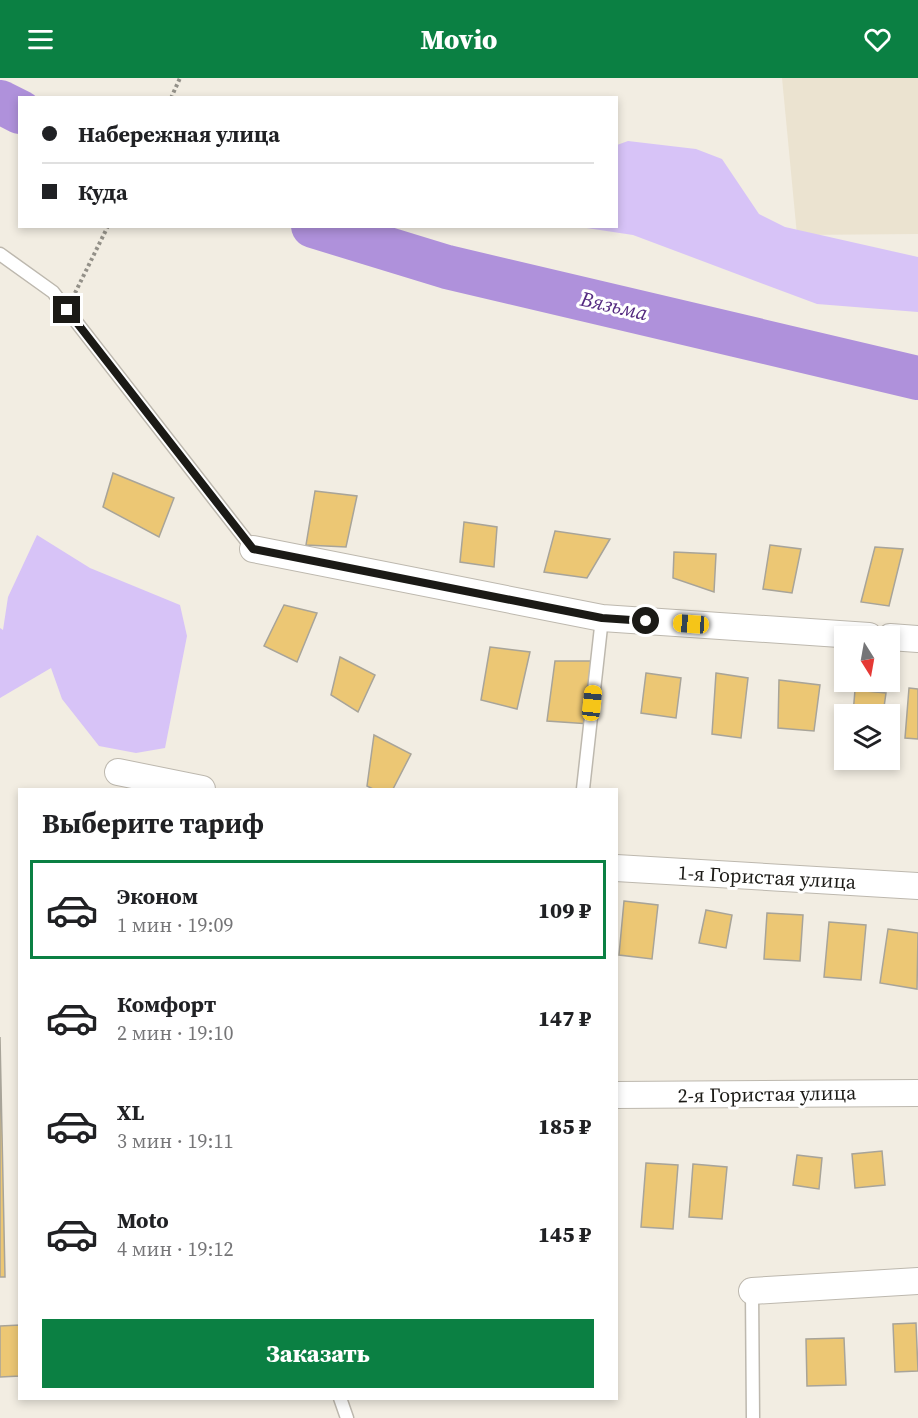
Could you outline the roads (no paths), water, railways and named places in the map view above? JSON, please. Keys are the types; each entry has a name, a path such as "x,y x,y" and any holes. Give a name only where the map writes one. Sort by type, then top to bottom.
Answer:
{"street":[{"path":"253,549 602,618 834,634"},
{"path":"900,638 918,639"},
{"path":"118,772 197,788"},
{"name":"1-я Гористая улица","path":"618,868 918,886"},
{"name":"2-я Гористая улица","path":"618,1095 918,1093"},
{"path":"752,1291 918,1281"}],"lane":[{"path":"0,254 53,292 253,549"},
{"path":"583,788 602,618"},
{"path":"752,1291 753,1418"},
{"path":"341,1400 347,1418"}],"waterway":[{"name":"Вязьма","path":"0,102 18,111"},
{"name":"Вязьма","path":"320,228 447,267 918,378"}]}
